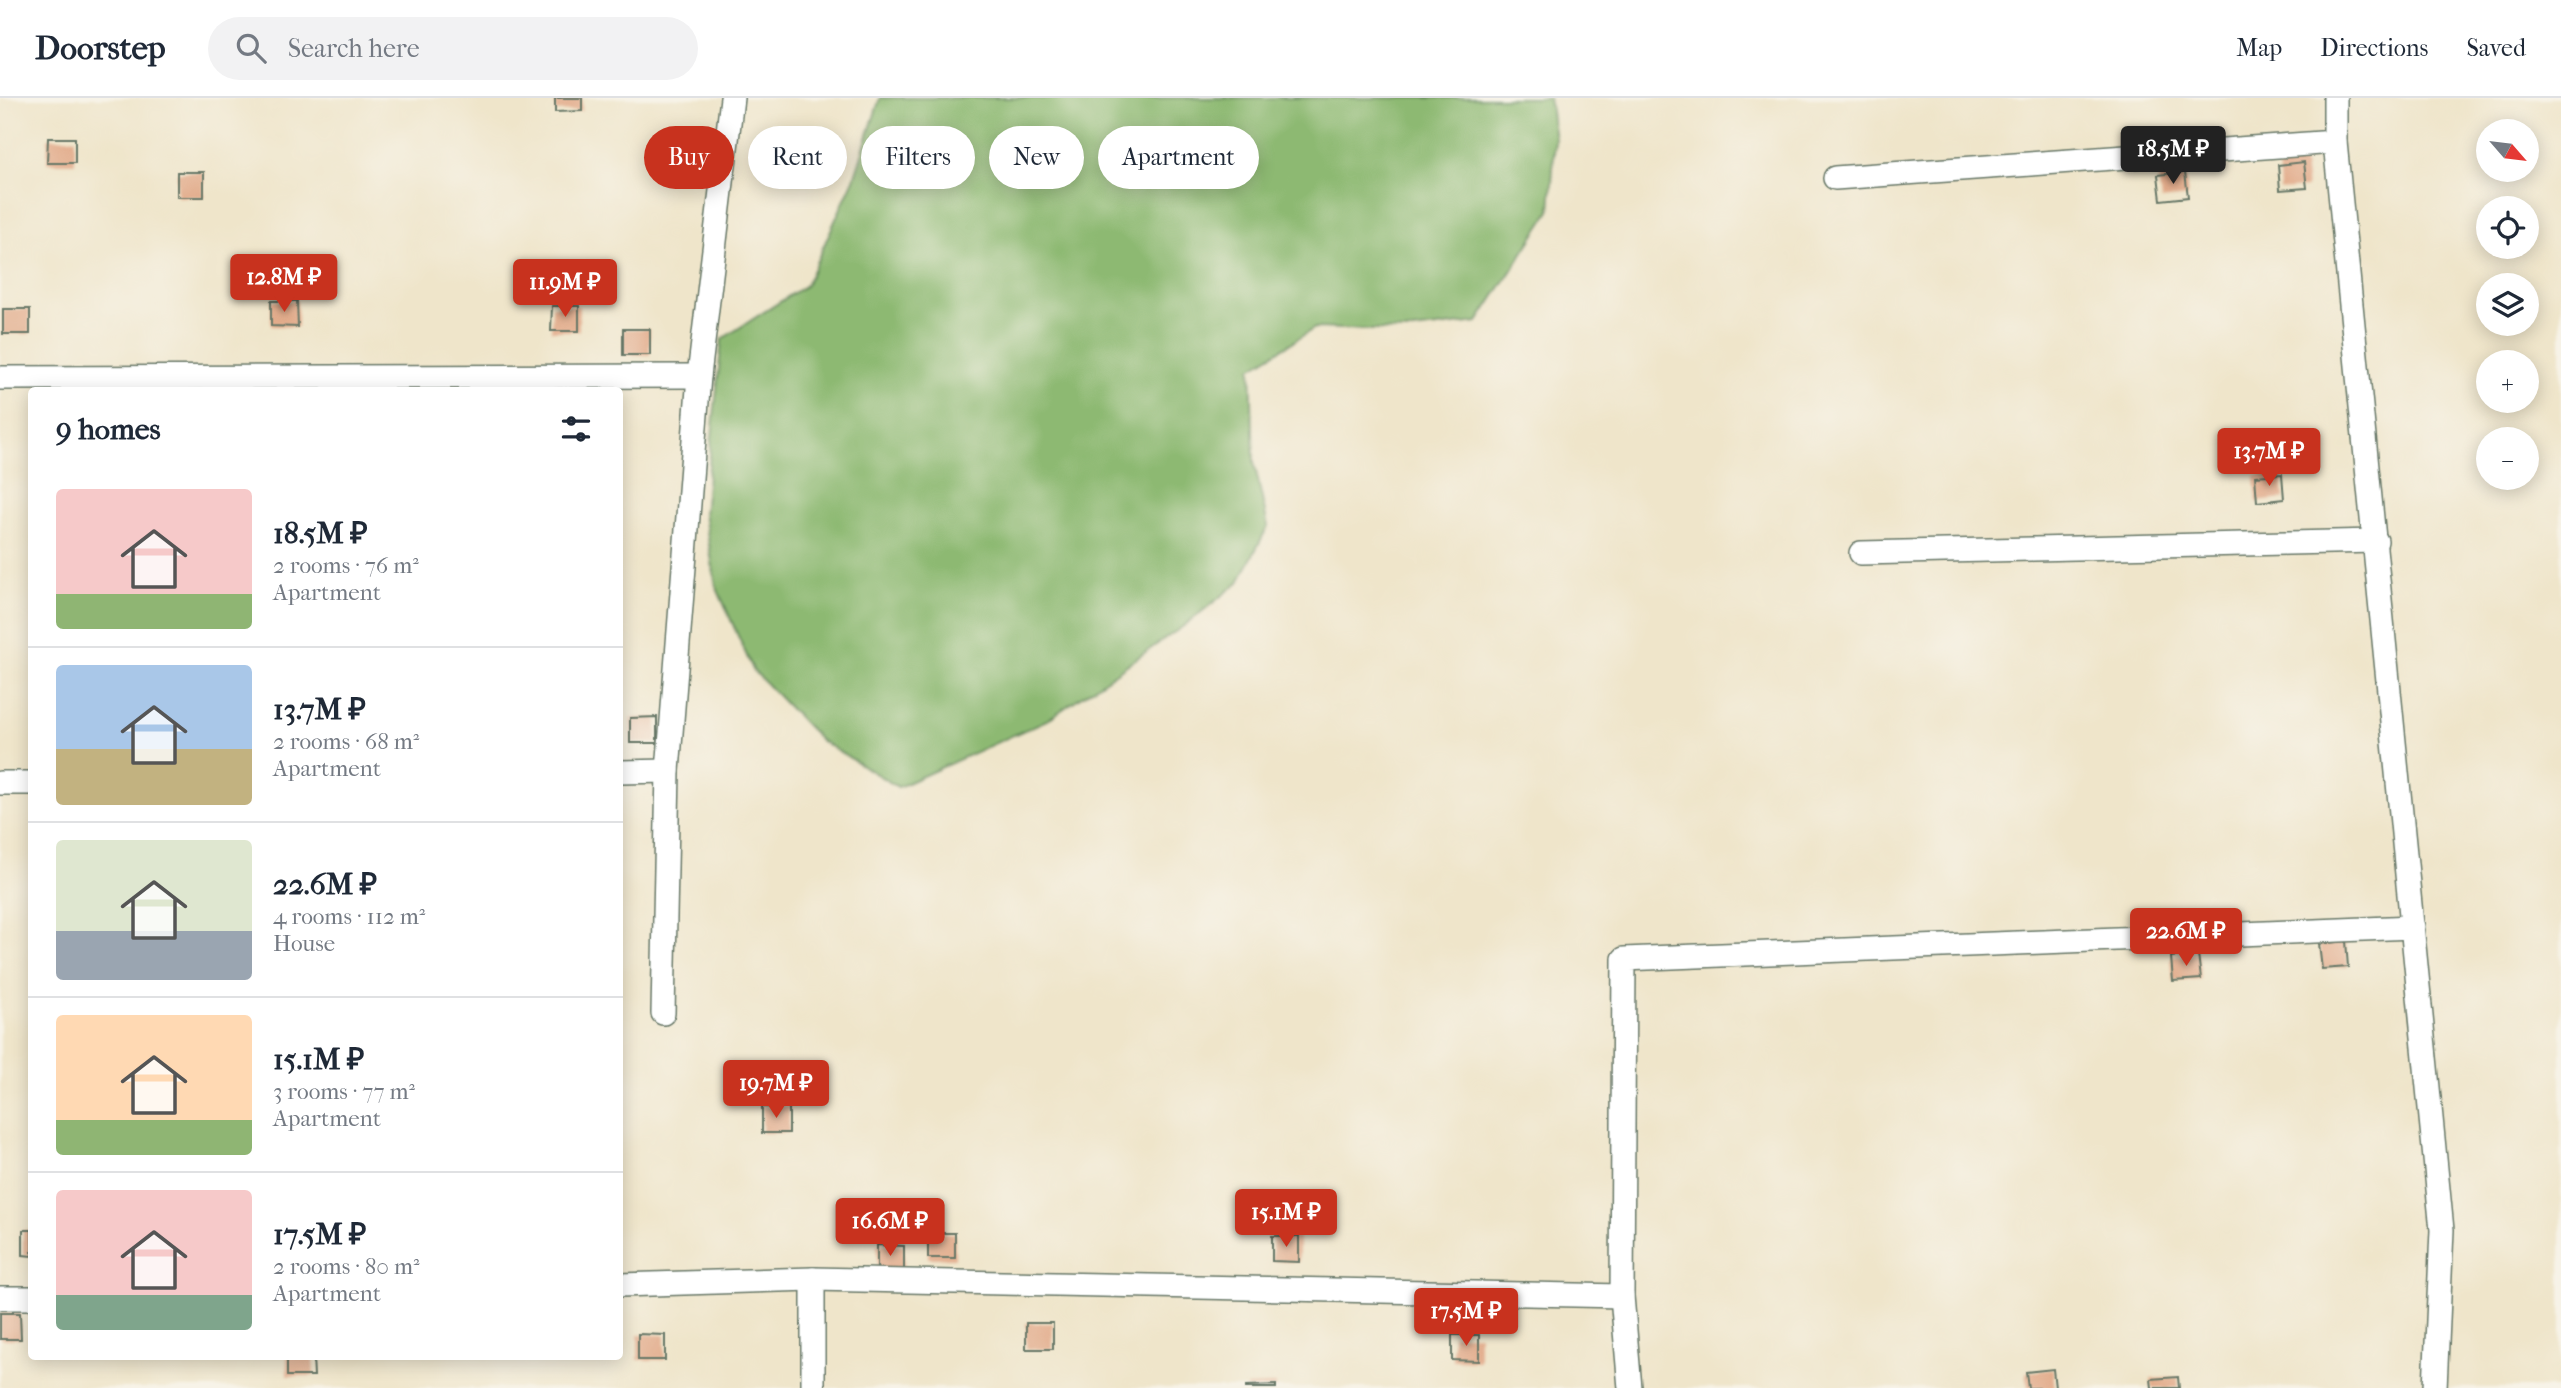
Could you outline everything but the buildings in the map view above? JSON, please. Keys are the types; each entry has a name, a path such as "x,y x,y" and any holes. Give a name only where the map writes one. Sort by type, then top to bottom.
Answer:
{"lane":[{"path":"663,1013 668,771 699,376 733,98"},
{"path":"2335,98 2335,142 2442,1230 2435,1388"},
{"path":"1835,178 2335,142"},
{"path":"0,377 699,376"},
{"path":"1861,553 2376,541"},
{"path":"623,772 668,771"},
{"path":"0,783 28,783"},
{"path":"1630,1388 1622,1296 1624,959 2413,927"},
{"path":"623,1285 813,1279 1622,1296"},
{"path":"813,1279 813,1388"},
{"path":"0,1298 28,1298"}],"green space":[{"path":"880,98 1549,98 1555,139 1550,211 1478,322 1405,331 1315,328 1251,368 1254,462 1268,526 1239,582 1185,625 1047,720 898,787 820,740 753,670 716,586 704,514 722,339 806,285 854,179 861,157 861,189 975,189 975,126 871,126"}]}
